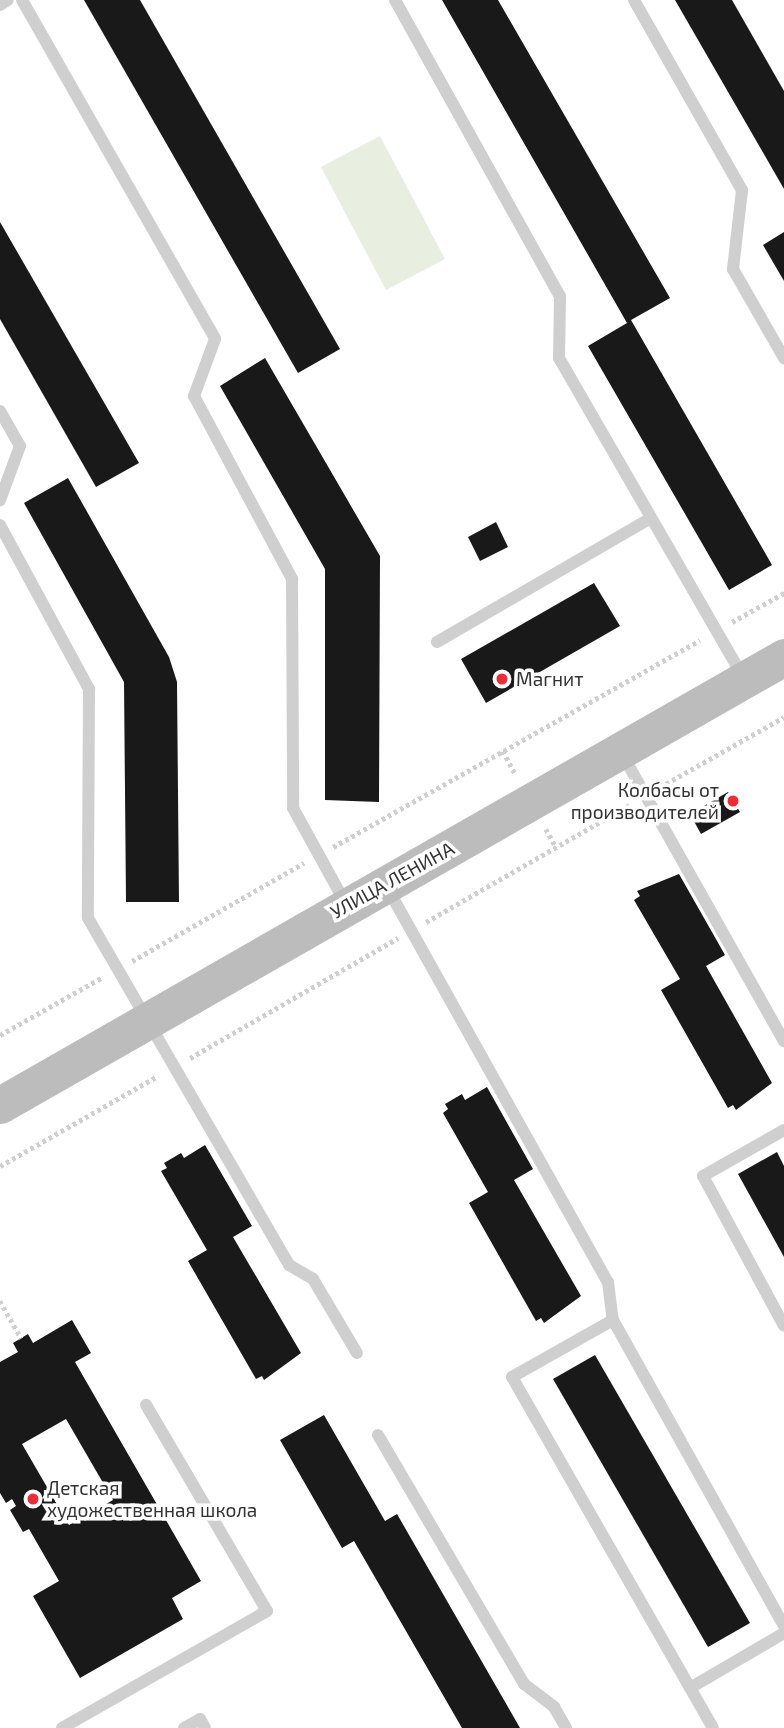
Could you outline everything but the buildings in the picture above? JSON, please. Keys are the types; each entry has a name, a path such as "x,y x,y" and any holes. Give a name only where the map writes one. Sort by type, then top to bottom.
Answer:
{"street":[{"name":"УЛИЦА ЛЕНИНА","path":"0,1105 784,657"}],"lane":[{"path":"0,5 8,0"},
{"path":"22,0 215,339 194,396 292,579 293,808 346,905"},
{"path":"396,0 560,296 559,358 744,679"},
{"path":"634,0 742,190 733,269 784,358"},
{"path":"0,411 20,446 0,500"},
{"path":"436,642 651,518"},
{"path":"0,525 89,689 88,918 289,1265 313,1279 357,1353"},
{"path":"621,751 784,1041"},
{"path":"385,884 608,1282 613,1320 784,1626"},
{"path":"784,1130 703,1177 784,1326"},
{"path":"613,1320 512,1377 713,1728"},
{"path":"62,1728 267,1611 146,1405"},
{"path":"379,1435 524,1685 554,1707 566,1728"},
{"path":"690,1688 784,1633"},
{"path":"184,1728 200,1719 205,1728"}],"path":[{"path":"0,1035 784,593"},
{"path":"0,1166 784,717"},
{"path":"503,751 520,782"},
{"path":"0,1301 21,1338"}],"green space":[{"path":"380,136 445,259 386,290 321,167"}],"place":[{"name":"Магнит","path":"502,679"},
{"name":"Колбасы от производителей","path":"733,801"},
{"name":"Детская художественная школа","path":"33,1499"}]}
